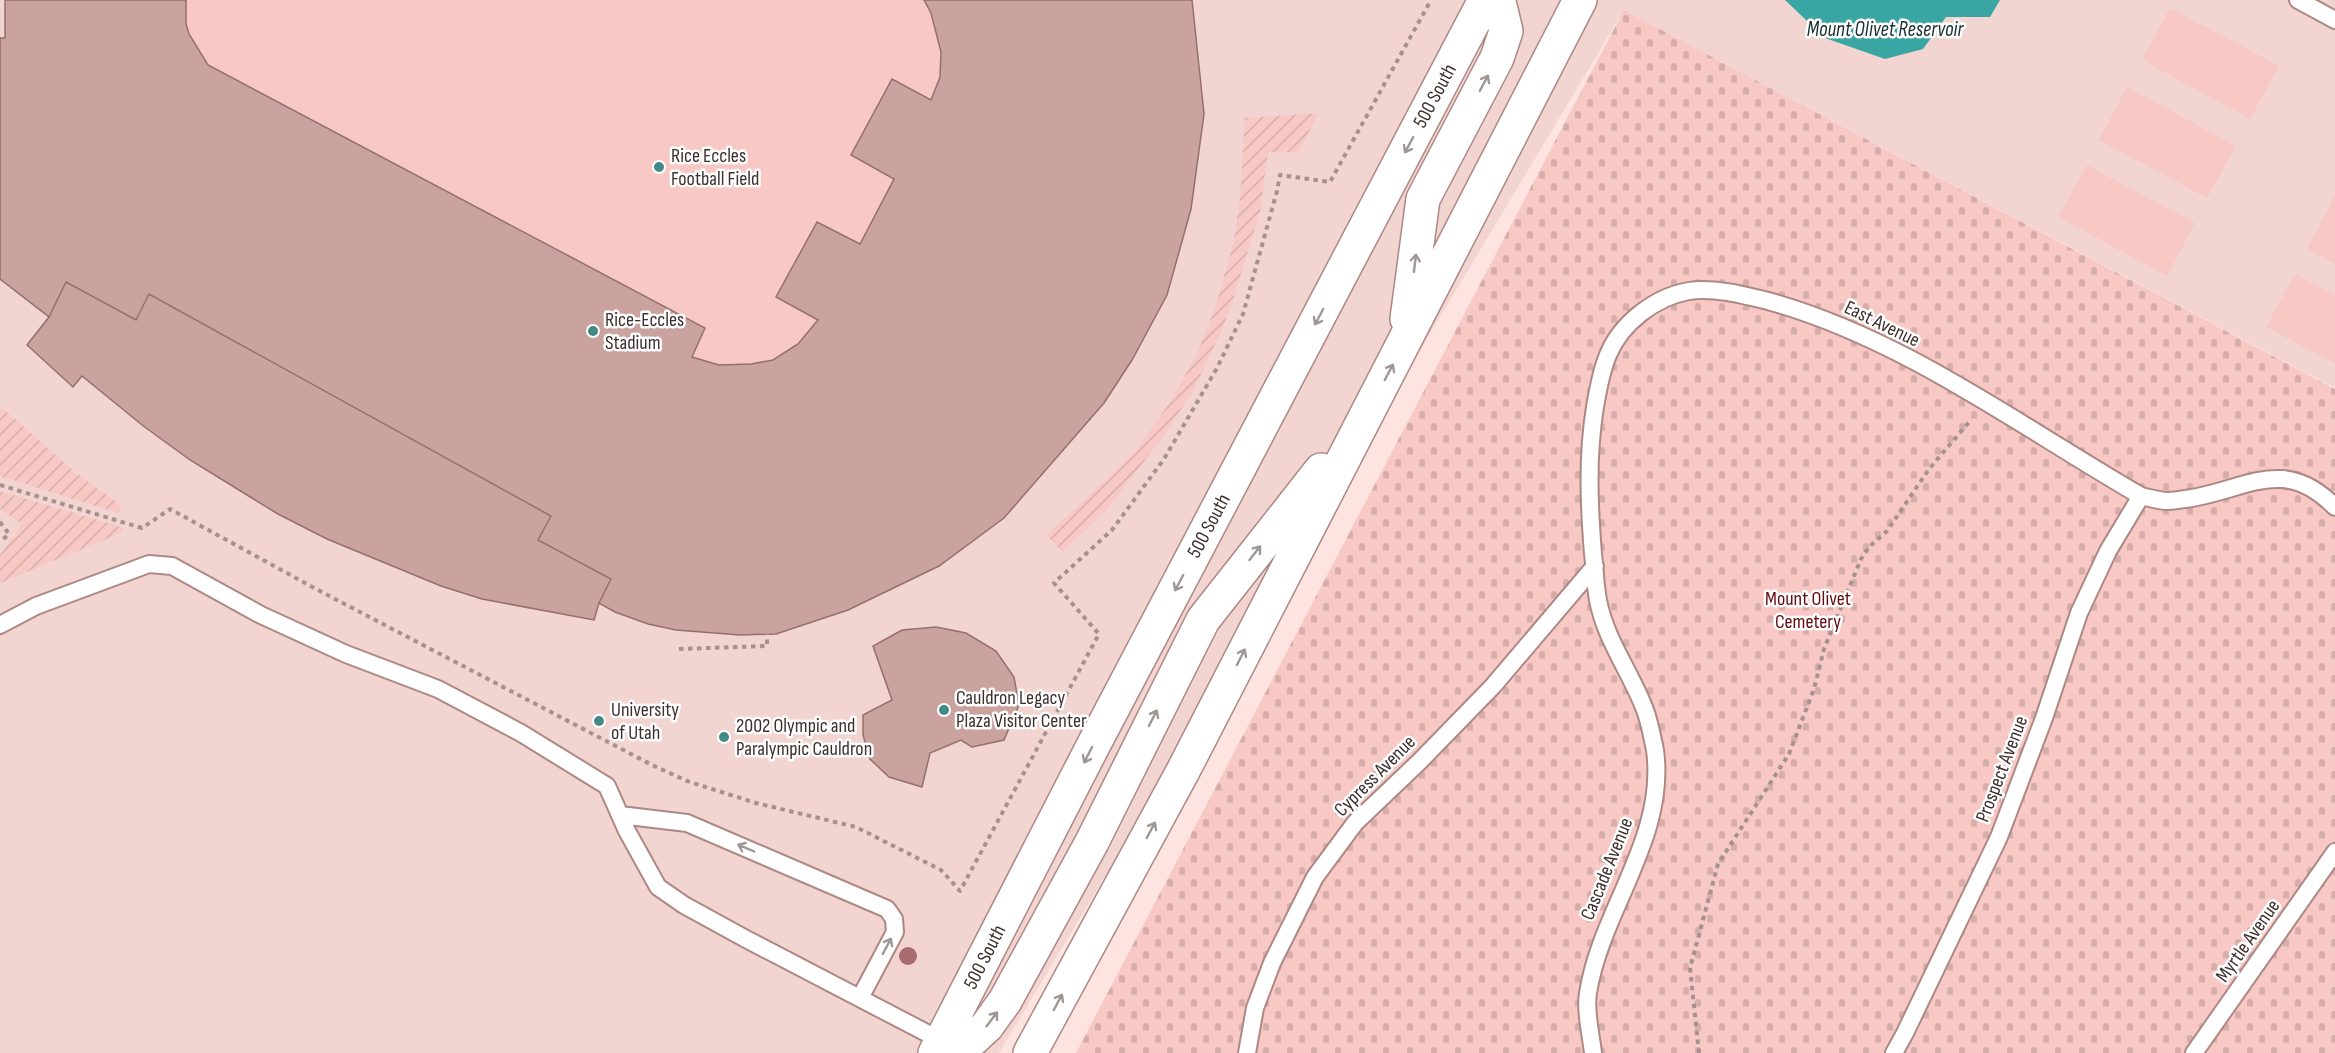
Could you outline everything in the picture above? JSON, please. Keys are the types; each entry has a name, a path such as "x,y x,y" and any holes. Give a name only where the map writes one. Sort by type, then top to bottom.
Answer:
{"main road":[{"name":"500 South","path":"941,1049 1099,734 1485,0"},
{"path":"1404,342 1423,199 1497,58 1506,31 1500,6 1496,0"},
{"path":"1030,1053 1183,771 1580,0"},
{"path":"941,1049 973,1039 987,1026 1005,1001 1092,842 1203,620 1369,409"}],"lane":[{"path":"2298,0 2335,20"},
{"name":"East Avenue","path":"1594,566 1589,445 1598,390 1608,353 1627,327 1648,305 1689,291 1737,292 1787,306 1848,328 1986,402 2141,496 2170,501 2204,496 2251,481 2294,479 2322,494 2335,507"},
{"name":"Prospect Avenue","path":"1894,1053 1999,837 2044,718 2079,613 2108,551 2141,496"},
{"path":"0,625 36,606 149,564 172,566 261,615 346,654 438,688 521,733 607,786 620,816 658,887 684,905 860,998 941,1049"},
{"name":"Cypress Avenue","path":"1247,1053 1255,1008 1272,963 1315,877 1355,823 1493,686 1594,566"},
{"name":"Cascade Avenue","path":"1593,1053 1587,996 1603,936 1637,861 1649,823 1655,793 1655,752 1644,707 1610,638 1598,602 1594,566"},
{"path":"620,816 687,823 887,909 894,919 895,932 860,998"},
{"name":"Myrtle Avenue","path":"2194,1053 2335,852"}],"path":[{"path":"0,485 142,528 170,509 316,589 652,765 687,781 756,803 856,827 941,870 960,891 1099,634 1054,583 1112,530 1164,459 1217,368 1243,314 1280,176 1330,182 1431,0"},
{"path":"1699,1053 1690,968 1718,864 1789,754 1814,689 1824,649 1861,559 1869,547 1887,531 1929,470 1986,402"},
{"path":"0,522 9,534 0,542"},
{"path":"679,649 767,646 767,634"}],"shaded area":[{"name":"University of Utah","path":"0,0 2335,0 2335,388 1624,10 999,1053 0,1053"}],"green space":[{"name":"Rice-Eccles Stadium","path":"5,0 1192,0 1204,114 1191,209 1167,295 1132,360 1104,403 1004,518 939,566 848,610 776,634 740,635 676,630 648,624 599,603 594,620 482,599 438,585 352,549 270,508 231,485 156,434 82,377 73,387 27,345 49,317 0,279 0,38 5,38"},
{"path":"2170,8 2279,66 2250,119 2142,60"},
{"name":"Mount Olivet Cemetery","path":"1624,10 2335,389 2335,1053 1076,1053"},
{"path":"2127,87 2236,146 2207,198 2099,140"},
{"path":"1319,113 1298,152 1268,152 1260,212 1233,300 1222,330 1193,391 1160,441 1105,512 1062,552 1047,535 1136,451 1170,402 1196,356 1215,309 1233,244 1240,199 1245,118"},
{"path":"2087,165 2195,223 2167,276 2058,217"},
{"path":"2335,196 2335,264 2307,249"},
{"path":"2295,274 2335,295 2335,363 2266,327"},
{"path":"0,406 76,473 121,505 118,513 0,476"},
{"path":"0,491 115,525 122,528 123,532 0,583 0,555 22,524 0,509"}],"water":[{"name":"Mount Olivet Reservoir","path":"1785,0 2000,0 1990,17 1946,17 1923,49 1885,59 1825,38"}],"building":[{"name":"Rice-Eccles Stadium","path":"5,0 186,0 186,24 189,34 208,65 705,328 692,357 719,365 751,364 773,360 798,344 818,320 776,297 817,222 860,244 894,179 851,155 892,79 931,100 940,77 941,52 931,13 924,0 1192,0 1204,114 1191,209 1167,295 1132,360 1104,403 1004,518 939,566 848,610 776,634 740,635 676,630 648,624 615,612 599,603 594,620 482,599 441,586 327,539 278,514 190,460 142,425 82,376 73,387 27,345 49,317 0,279 0,38 5,38"},
{"path":"66,282 136,320 149,294 551,516 538,540 611,579 599,603 594,620 482,599 441,586 327,539 278,514 190,460 142,425 82,376 73,387 27,345 49,317"},
{"name":"Cauldron Legacy Plaza Visitor Center","path":"936,627 966,633 996,651 1014,677 1019,705 1004,740 972,747 961,740 930,753 922,787 889,777 870,759 863,735 863,715 892,700 873,646 902,630"}],"place":[{"name":"Rice Eccles Football Field","path":"659,167"},
{"name":"Rice-Eccles Stadium","path":"593,331"},
{"name":"Cauldron Legacy Plaza Visitor Center","path":"944,710"},
{"name":"University of Utah","path":"599,721"},
{"name":"2002 Olympic and Paralympic Cauldron","path":"724,737"}]}
